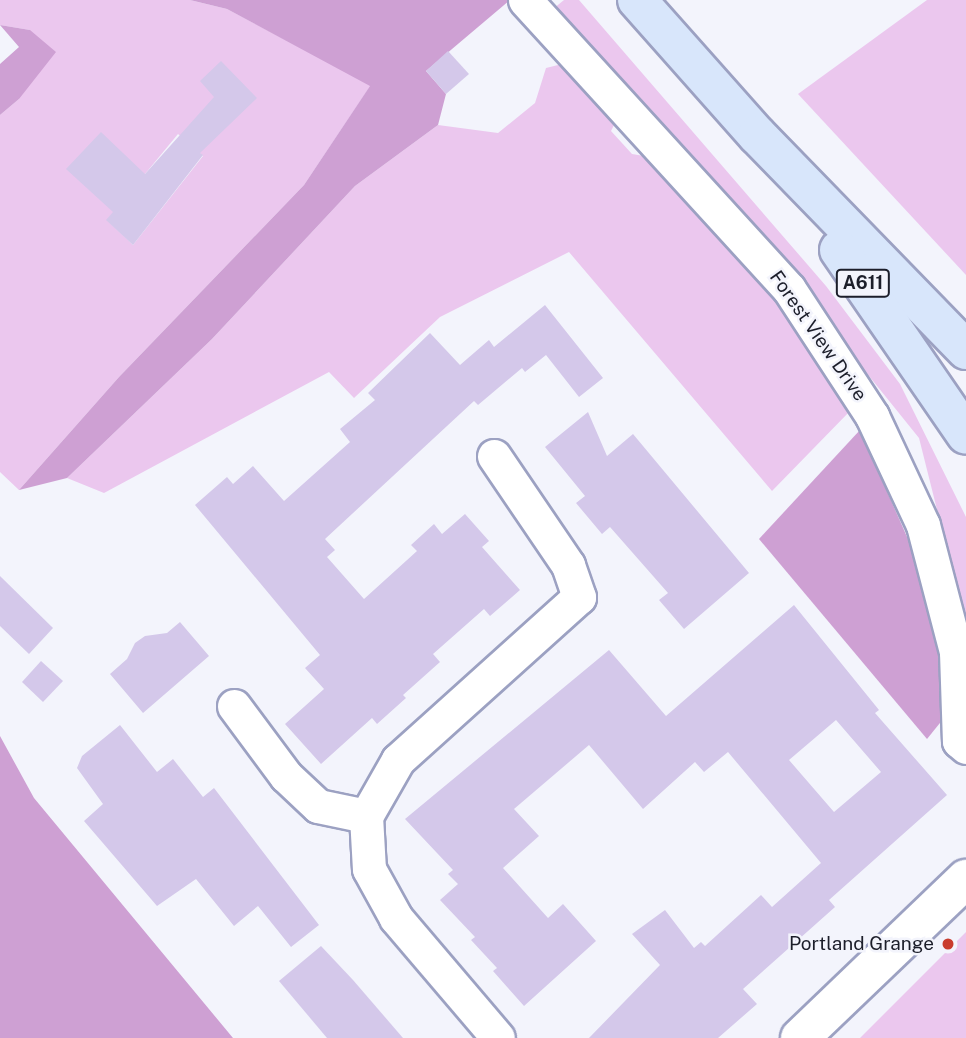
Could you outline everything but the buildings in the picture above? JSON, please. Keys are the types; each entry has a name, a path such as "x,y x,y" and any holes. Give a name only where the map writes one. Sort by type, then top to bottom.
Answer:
{"main road":[{"name":"A611","path":"637,0 757,135 966,350"},
{"name":"A611","path":"757,135 921,364 966,435"}],"street":[{"name":"Forest View Drive","path":"525,0 789,289 872,416 923,525 956,652 959,741 966,747"},
{"path":"494,456 568,565 579,597 398,760 366,816 369,869 396,918 498,1038"},
{"path":"234,706 286,776 318,806 366,816"},
{"path":"803,1035 966,879"}],"shaded area":[{"path":"0,0 190,0 227,9 371,85 304,185 119,377 19,490 0,472 0,115 19,99 30,30 0,25","holes":["178,134 203,156 133,245 107,220"]},
{"path":"190,0 510,0 426,71 446,94 438,125 355,186 212,339 67,478 19,490 119,377 304,185 370,86 227,9"},
{"path":"564,0 579,0 826,286 900,384 966,517 966,625 919,438 716,186 553,9"},
{"path":"927,0 966,0 966,275 798,94"},
{"path":"0,25 30,30 56,52 19,99 0,115 0,64 19,47"},
{"path":"570,62 620,113 611,131 632,154 650,157 782,303 851,410 772,491 569,252 440,317 354,398 329,372 104,493 67,478 212,339 355,186 438,125 498,133 535,103 546,68"},
{"path":"860,430 926,580 948,713 927,739 759,539"},
{"path":"0,736 34,798 233,1038 0,1038"},
{"path":"966,932 966,1038 860,1038"}],"place":[{"name":"Portland Grange","path":"948,944"}]}
